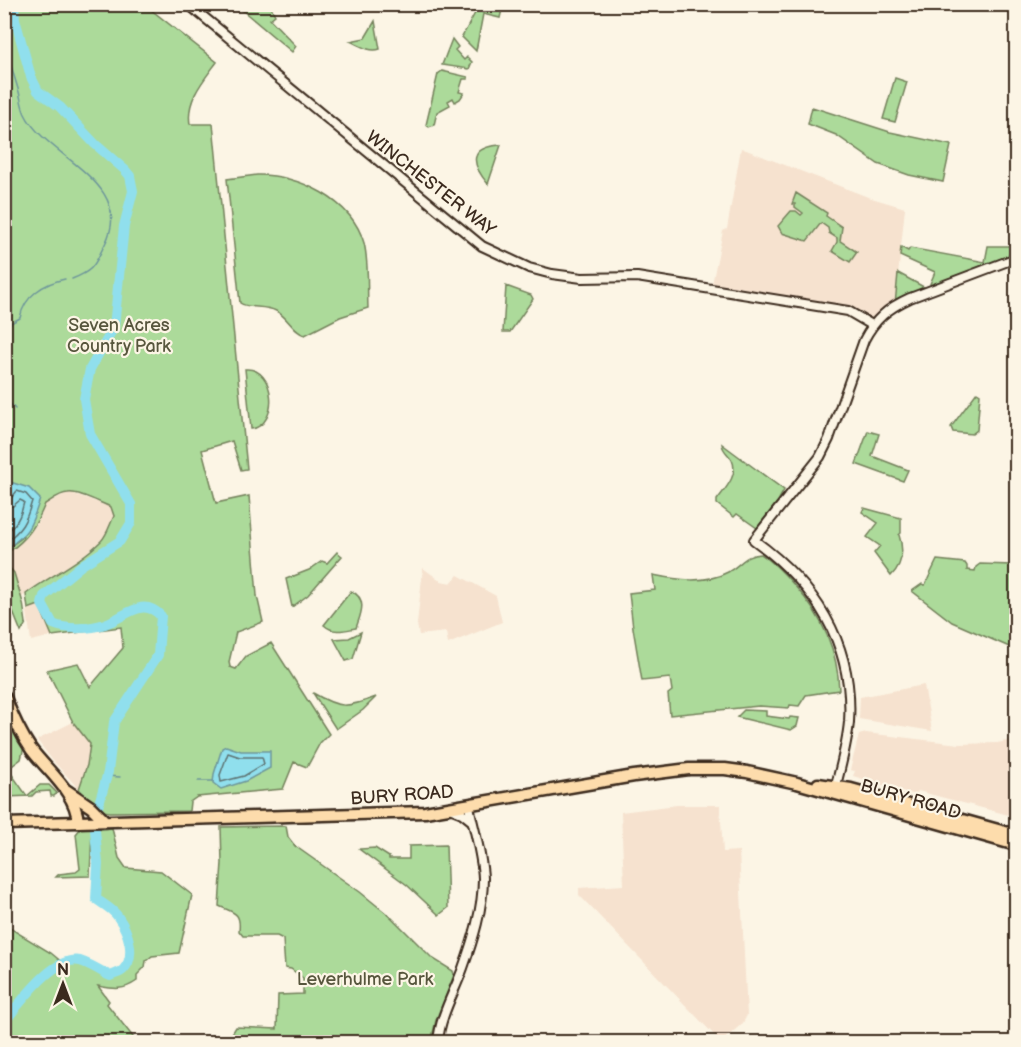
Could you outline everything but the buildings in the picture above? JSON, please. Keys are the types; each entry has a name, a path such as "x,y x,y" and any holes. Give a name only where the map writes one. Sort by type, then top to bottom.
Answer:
{"main road":[{"path":"4,695 30,747 65,790 82,822"},
{"name":"BURY ROAD","path":"4,824 375,815 452,809 634,776 682,770 725,769 768,775 833,790 1017,845"},
{"name":"BURY ROAD","path":"833,790 850,789 1017,835"},
{"path":"65,790 105,821"},
{"path":"82,822 83,802"}],"street":[{"name":"WINCHESTER WAY","path":"188,4 482,246 529,268 552,274 582,278 638,277 848,311 872,325"},
{"path":"199,14 207,4"},
{"path":"850,789 842,773 848,725 849,692 847,672 836,635 807,588 786,566 754,540 820,457 829,439 864,340 872,325 894,305 1017,258"},
{"path":"833,790 844,753"},
{"path":"438,1042 442,1018 469,950 480,908 483,878 469,806"},
{"path":"452,809 472,821"}],"shaded area":[{"path":"741,148 868,197 905,208 895,305 872,325 857,315 711,289 723,231 727,229"},
{"path":"69,492 111,507 114,516 103,540 57,575 42,582 21,598 14,573 5,563 10,555 8,552 38,523 45,504"},
{"path":"423,568 441,581 451,583 458,575 496,596 502,622 448,644 446,632 419,635 417,624"},
{"path":"39,605 52,636 31,641 27,612 28,609"},
{"path":"924,685 932,731 859,719 860,697"},
{"path":"73,722 90,744 87,765 79,789 37,740"},
{"path":"866,733 959,744 997,743 1016,739 1016,817 918,791 916,795 853,776 855,771 850,770 859,735"},
{"path":"677,805 720,805 723,852 739,851 747,1015 743,1023 721,1042 579,895 579,888 624,885 621,812"}],"green space":[{"path":"480,4 503,5 500,18 483,14 476,51 462,37"},
{"name":"Seven Acres Country Park","path":"5,5 145,5 217,62 193,99 189,115 190,124 213,124 247,469 241,470 232,441 202,450 216,503 249,496 257,596 263,622 236,632 229,662 230,667 236,669 246,656 271,643 329,734 320,743 307,767 294,762 283,789 197,797 190,802 189,811 110,812 102,811 79,789 87,765 90,744 73,722 47,670 78,663 90,687 123,648 121,627 52,636 39,605 28,609 26,594 92,549 105,536 114,516 111,507 90,498 73,493 62,494 45,504 31,531 8,552 10,555 5,561 5,550 23,537 11,482 5,504"},
{"path":"247,5 270,5 275,15 270,19 296,46 292,52 242,10"},
{"path":"375,21 380,49 368,49 350,41 365,38"},
{"path":"452,39 458,47 455,50 464,60 467,57 472,62 469,69 442,65"},
{"path":"442,71 468,77 468,79 463,79 459,92 464,93 460,99 455,102 453,98 448,101 450,105 437,112 434,125 429,127 426,125 438,74"},
{"path":"895,78 907,82 895,122 883,119"},
{"path":"812,107 890,132 951,145 943,182 909,175 878,164 836,135 808,124"},
{"path":"501,145 488,184 478,169 476,157 483,149"},
{"path":"257,175 289,179 306,185 336,202 348,214 358,228 366,251 368,308 340,317 305,335 297,331 276,311 240,303 227,179"},
{"path":"796,193 827,213 826,216 842,227 840,241 857,252 850,262 832,251 837,238 829,233 828,228 821,223 807,241 782,233 778,226 791,211 796,211 801,215 803,213 795,207 795,204 792,204"},
{"path":"1016,231 1016,253 932,285 930,284 935,272 900,256 901,247 908,251 910,248 985,262 988,246 1011,246"},
{"path":"898,273 931,291 895,305"},
{"path":"506,286 531,295 533,299 510,332 503,332"},
{"path":"245,369 255,371 263,377 270,397 267,418 260,425 251,429"},
{"path":"977,392 980,394 977,430 972,434 953,432 951,427"},
{"path":"868,431 879,434 872,456 908,470 903,481 856,464"},
{"path":"722,444 784,490 757,528 737,514 734,517 717,504 717,500 734,471 732,460"},
{"path":"864,508 901,518 899,535 902,546 901,557 898,567 891,576 874,553 880,546 867,537 878,523 862,512"},
{"path":"337,552 342,556 308,595 292,607 286,579 309,570 322,561 327,563"},
{"path":"761,554 775,564 805,597 821,621 836,661 839,690 806,695 799,706 790,705 789,708 759,706 670,715 668,694 672,691 670,678 642,681 629,593 655,590 653,575 701,580 719,576 743,560"},
{"path":"937,560 965,563 967,570 975,571 980,564 1013,565 1014,649 952,622 912,591 922,584 925,585"},
{"path":"5,563 14,573 23,603 26,623 21,632 5,592"},
{"path":"351,591 357,594 362,603 356,628 340,631 328,628 324,625"},
{"path":"361,632 353,659 346,661 334,639 349,638"},
{"path":"313,693 330,702 344,705 376,697 363,710 336,729"},
{"path":"744,710 766,711 766,716 799,718 797,726 791,730 737,717"},
{"path":"4,716 24,747 21,759 8,769 27,796 40,785 49,785 57,793 54,796 51,796 50,791 36,792 32,796 5,797"},
{"name":"Leverhulme Park","path":"286,826 288,837 295,846 360,892 392,918 432,958 453,971 454,975 436,1020 431,1042 227,1042 236,1027 277,1029 278,995 303,994 303,978 291,969 285,968 283,939 277,936 243,936 239,931 239,920 236,914 219,906 222,863 221,827"},
{"path":"81,828 92,829 90,876 56,877 59,874 76,872 80,869 76,834"},
{"path":"112,828 119,858 126,868 161,871 192,895 179,953 152,956 137,975 137,981 123,988 98,986 109,1001 107,1004 137,1042 5,1042 5,925 63,963 79,961 110,976 122,971 130,958 130,943 125,929 114,912 96,899 98,864 95,830"},
{"path":"446,845 448,908 439,915 407,885 359,849 375,848 389,859 409,859 409,846"}],"water":[{"path":"10,482 29,488 40,499 28,529 5,550 5,504"},
{"path":"226,746 241,751 270,751 270,768 246,781 221,789 213,783 214,774 222,748"}],"waterway":[{"path":"14,4 15,19 31,77 38,91 60,107 95,144 125,170 130,176 133,191 124,226 114,327 90,369 84,399 90,434 131,504 131,523 120,541 82,565 44,596 42,604 53,624 72,628 99,626 140,608 154,610 161,616 158,655 114,722 108,772 98,807"},
{"path":"4,43 25,114 36,130 85,172 99,187 109,204 112,222 105,244 93,266 72,279"},
{"path":"4,344 9,324 20,318 30,297 43,287 65,279"},
{"path":"4,391 7,400 15,409"},
{"path":"106,776 120,777"},
{"path":"198,781 213,781"},
{"path":"4,1022 28,993 59,965 70,961 80,961 110,976 122,971 130,958 130,943 125,929 114,912 96,899 98,864 95,830"}]}
